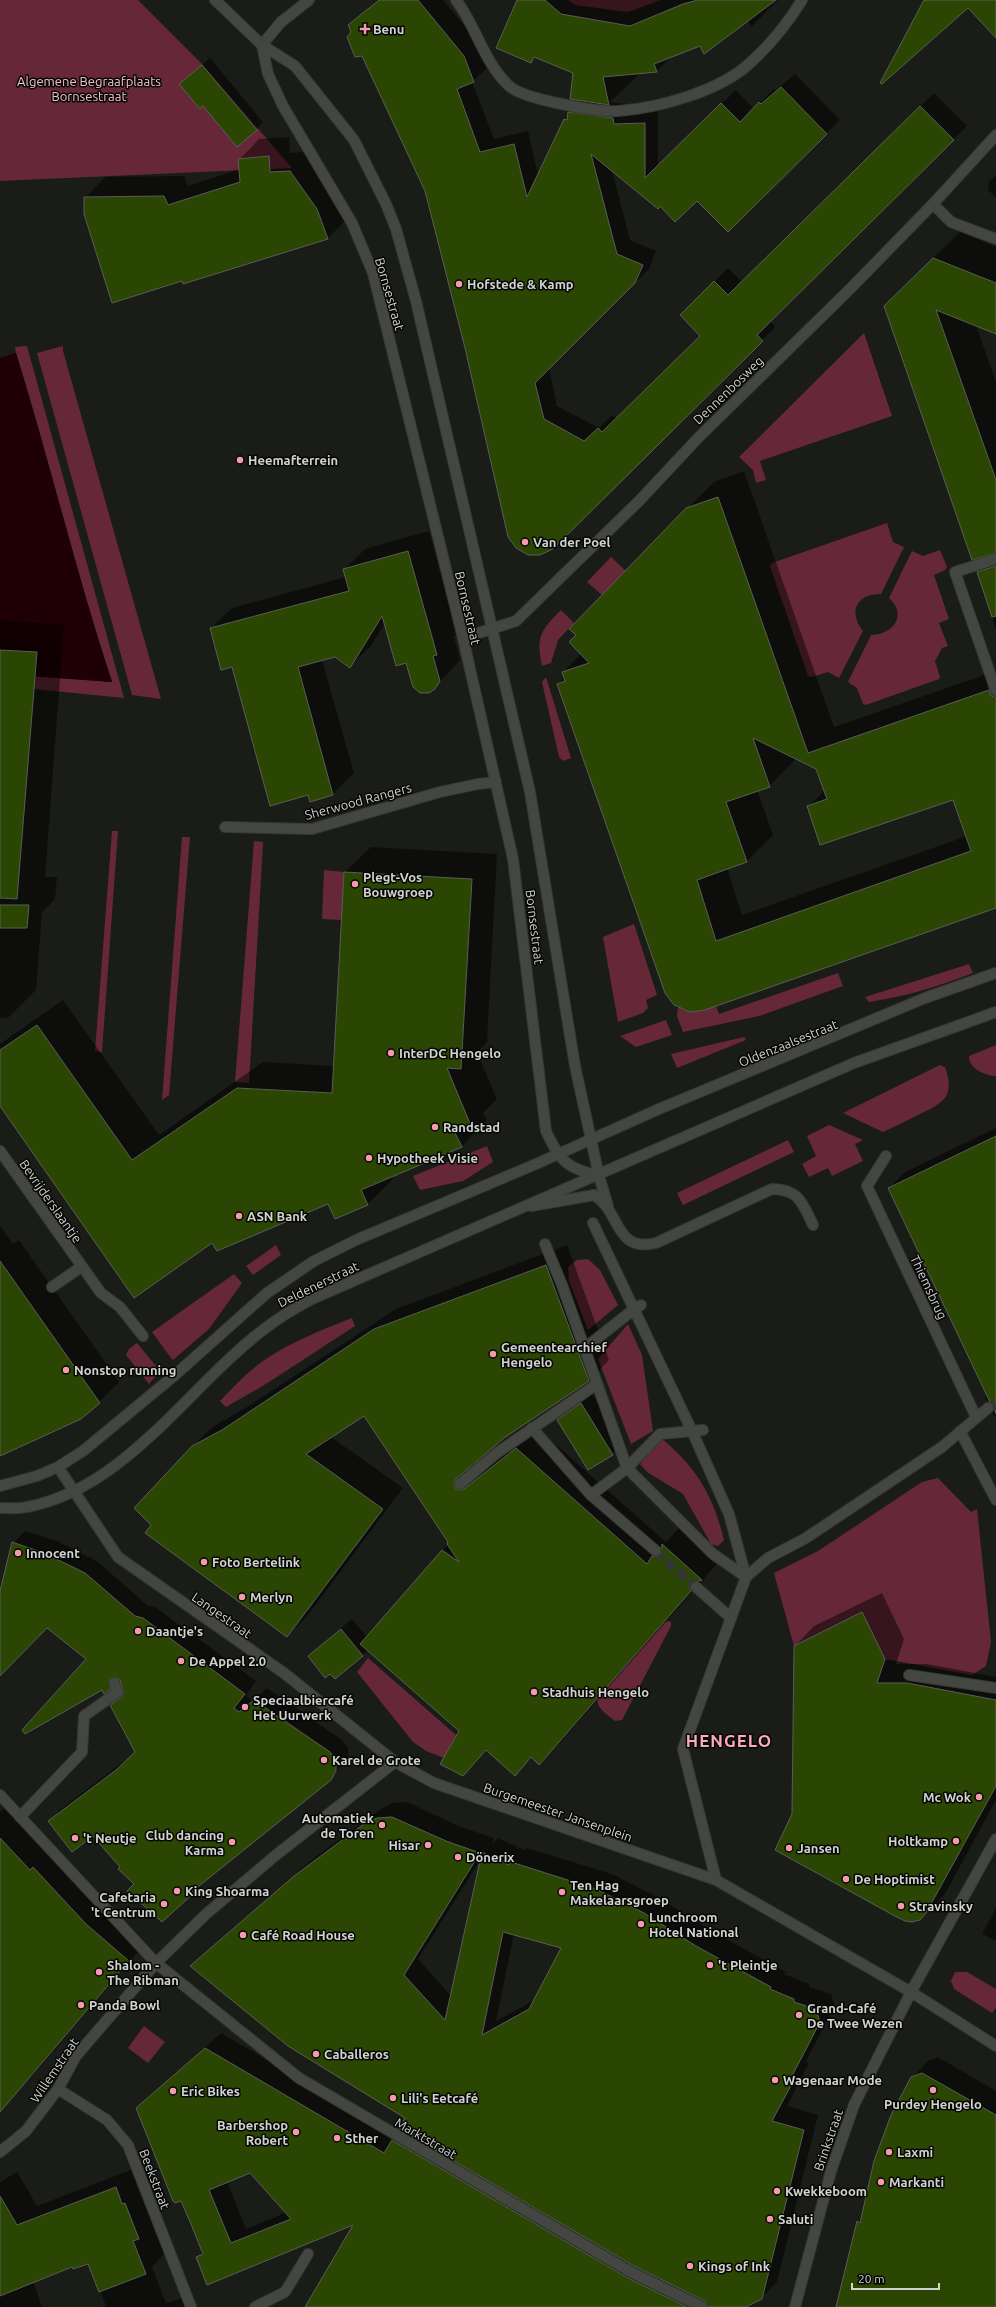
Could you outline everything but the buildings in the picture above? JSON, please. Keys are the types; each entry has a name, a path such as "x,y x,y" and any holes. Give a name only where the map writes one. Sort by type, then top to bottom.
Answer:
{"street":[{"name":"Bornsestraat","path":"215,0 262,46 294,66 354,140 391,216 416,301 530,792 575,1066 590,1140 608,1206 623,1235 638,1245 656,1243 772,1189 785,1189 797,1195 813,1225"},
{"path":"262,46 281,22 309,0"},
{"path":"456,0 496,70 509,86 541,99 580,108 618,111 686,97 724,81 750,64 780,31 802,0"},
{"name":"Bornsestraat","path":"262,46 268,74 283,106 352,223 373,273 462,638 513,859 546,1131 556,1154 567,1165 579,1171 599,1176"},
{"name":"Dennenbosweg","path":"462,638 493,630 516,621 640,500 699,437 850,289 933,204 996,135"},
{"path":"933,204 951,222 996,239"},
{"path":"996,559 955,572 996,691"},
{"name":"Sherwood Rangers","path":"225,827 312,829 440,792 496,782"},
{"name":"Oldenzaalsestraat","path":"590,1140 658,1109 925,998 996,973"},
{"path":"599,1176 854,1063 996,1012"},
{"name":"Deldenerstraat","path":"0,1486 37,1476 58,1467 104,1435 267,1293 314,1261 356,1240 590,1140"},
{"name":"Bevrijderslaantje","path":"0,1151 81,1267 101,1293 120,1307 143,1336"},
{"name":"Thiemsbrug","path":"886,1156 867,1186 976,1417"},
{"name":"Deldenerstraat","path":"0,1508 26,1507 49,1502 103,1474 146,1439 262,1330 286,1313 338,1287 599,1176"},
{"path":"529,1207 588,1195 594,1195 608,1206"},
{"path":"593,1223 637,1307 698,1430 729,1514 746,1577"},
{"path":"545,1244 585,1348 627,1468 713,1554 746,1577"},
{"path":"52,1287 81,1267"},
{"path":"585,1348 637,1307"},
{"path":"460,1484 497,1453 597,1384"},
{"path":"716,1880 683,1749 746,1577 768,1558 806,1538 942,1447 988,1408"},
{"path":"532,1428 591,1495 656,1552"},
{"path":"591,1495 627,1468 660,1434 698,1430"},
{"path":"960,1431 996,1500"},
{"name":"Langestraat","path":"58,1467 118,1557 284,1673 395,1762"},
{"path":"696,1587 731,1618"},
{"path":"909,1675 996,1688"},
{"path":"20,1817 82,1752 84,1716 118,1692 114,1683"},
{"name":"Burgemeester Jansenplein","path":"395,1762 434,1783 716,1880 911,1992 996,2046"},
{"name":"Willemstraat","path":"0,2152 26,2131 58,2088 76,2056 156,1963 205,1916 264,1865 395,1762"},
{"name":"Marktstraat","path":"0,1795 156,1963 299,2078 624,2268 702,2307"},
{"name":"Brinkstraat","path":"795,2307 814,2229 846,2125 854,2105 911,1992 996,1839"},
{"name":"Beekstraat","path":"58,2088 108,2120 128,2145 191,2307"},
{"path":"255,2307 285,2292 308,2254"}],"green space":[{"name":"Algemene Begraafplaats Bornsestraat","path":"0,0 138,0 202,64 292,168 0,181"},
{"path":"568,0 661,0 628,12 575,5"},
{"path":"864,333 892,416 760,461 766,480 756,483 753,470 739,457"},
{"path":"27,346 124,698 34,689 35,676 112,682 16,353 15,347"},
{"path":"63,346 63,351 161,699 132,695 37,353"},
{"path":"887,523 893,542 904,547 881,594 866,597 857,605 856,617 858,624 863,631 839,678 828,672 812,677 808,676 770,566 772,563"},
{"path":"940,550 947,567 945,570 934,575 949,619 939,623 948,646 942,648 935,661 940,677 939,679 866,705 863,704 857,688 848,682 871,635 886,632 895,623 897,611 895,604 889,598 912,551 923,556"},
{"path":"611,557 626,571 602,595 587,582"},
{"path":"561,610 574,623 558,640 551,663 542,666 539,648 541,635 548,624"},
{"path":"546,677 571,758 563,761 559,757 542,682"},
{"path":"112,831 118,831 102,1052 95,1051"},
{"path":"182,837 190,837 169,1095 162,1100"},
{"path":"254,841 263,842 263,844 249,1083 235,1082"},
{"path":"324,870 344,872 342,920 322,919"},
{"path":"634,924 657,995 646,1000 648,1008 643,1013 618,1022 603,937"},
{"path":"969,964 973,973 947,983 909,994 869,1002 865,997"},
{"path":"838,973 843,986 759,1016 683,1032 677,1016 678,1007 692,1012 701,1011 716,1006 719,1014"},
{"path":"666,1020 672,1035 636,1047 620,1036"},
{"path":"744,1037 746,1040 677,1068 671,1054"},
{"path":"996,1045 996,1076 987,1075 974,1068 969,1060 969,1056"},
{"path":"940,1065 945,1067 949,1085 948,1091 942,1102 929,1110 883,1132 843,1113"},
{"path":"829,1125 863,1140 855,1144 863,1161 832,1176 828,1168 809,1177 802,1164 816,1156 807,1136"},
{"path":"788,1140 794,1152 683,1205 677,1193"},
{"path":"487,1146 493,1162 463,1181 420,1190 413,1176"},
{"path":"276,1245 281,1255 253,1275 246,1266"},
{"path":"588,1259 600,1270 618,1305 588,1330 569,1281 568,1267 577,1260"},
{"path":"234,1274 242,1283 209,1329 173,1360 152,1332"},
{"path":"352,1318 355,1326 266,1384 226,1407 220,1401 257,1365 273,1354 306,1337"},
{"path":"628,1324 642,1355 653,1431 631,1444 598,1359"},
{"path":"137,1343 160,1371 149,1384 126,1355 129,1349"},
{"path":"661,1438 674,1449 694,1472 709,1496 715,1509 724,1540 718,1546 711,1544 683,1494 647,1472 640,1464"},
{"path":"938,1478 971,1512 977,1509 991,1642 986,1666 972,1675 885,1659 862,1612 794,1646 774,1573 818,1551 922,1482"},
{"path":"668,1621 671,1622 671,1626 622,1720 615,1721 601,1709 597,1703 597,1699 664,1623"},
{"path":"368,1658 456,1735 444,1758 426,1751 413,1742 357,1672"},
{"path":"955,1972 967,1972 996,1989 996,2008 992,2013 954,1989 951,1981"},
{"path":"144,2026 165,2042 148,2063 128,2048"}],"shaded area":[{"path":"16,353 112,682 0,674 0,358"}],"tunnel":[{"path":"988,1408 996,1404"},
{"path":"656,1551 696,1587"}],"place":[{"name":"Benu","path":"365,29"},
{"name":"Hofstede & Kamp","path":"459,284"},
{"name":"Heemafterrein","path":"240,460"},
{"name":"Van der Poel","path":"525,542"},
{"name":"Plegt-Vos Bouwgroep","path":"355,884"},
{"name":"InterDC Hengelo","path":"391,1053"},
{"name":"Randstad","path":"435,1127"},
{"name":"Hypotheek Visie","path":"369,1158"},
{"name":"ASN Bank","path":"239,1216"},
{"name":"Gemeentearchief Hengelo","path":"493,1354"},
{"name":"Nonstop running","path":"66,1370"},
{"name":"Innocent","path":"18,1553"},
{"name":"Foto Bertelink","path":"204,1562"},
{"name":"Merlyn","path":"242,1597"},
{"name":"Daantje's","path":"138,1631"},
{"name":"De Appel 2.0","path":"181,1661"},
{"name":"Stadhuis Hengelo","path":"534,1692"},
{"name":"Speciaalbiercafé Het Uurwerk","path":"245,1707"},
{"name":"Karel de Grote","path":"324,1760"},
{"name":"Mc Wok","path":"979,1797"},
{"name":"Automatiek de Toren","path":"382,1825"},
{"name":"'t Neutje","path":"75,1838"},
{"name":"Holtkamp","path":"956,1841"},
{"name":"Club dancing Karma","path":"232,1842"},
{"name":"Hisar","path":"428,1845"},
{"name":"Jansen","path":"789,1848"},
{"name":"Dönerix","path":"458,1857"},
{"name":"De Hoptimist","path":"846,1879"},
{"name":"King Shoarma","path":"177,1891"},
{"name":"Ten Hag Makelaarsgroep","path":"562,1892"},
{"name":"Cafetaria 't Centrum","path":"164,1904"},
{"name":"Stravinsky","path":"901,1906"},
{"name":"Lunchroom Hotel National","path":"641,1924"},
{"name":"Café Road House","path":"243,1935"},
{"name":"'t Pleintje","path":"710,1965"},
{"name":"Shalom - The Ribman","path":"99,1972"},
{"name":"Panda Bowl","path":"81,2005"},
{"name":"Grand-Café De Twee Wezen","path":"799,2015"},
{"name":"Caballeros","path":"316,2054"},
{"name":"Wagenaar Mode","path":"775,2080"},
{"name":"Purdey Hengelo","path":"933,2090"},
{"name":"Eric Bikes","path":"173,2091"},
{"name":"Lili's Eetcafé","path":"393,2098"},
{"name":"Barbershop Robert","path":"296,2132"},
{"name":"Sther","path":"337,2138"},
{"name":"Laxmi","path":"889,2152"},
{"name":"Markanti","path":"881,2182"},
{"name":"Kwekkeboom","path":"777,2191"},
{"name":"Saluti","path":"770,2219"},
{"name":"Kings of Ink","path":"690,2266"}],"district":[{"name":"HENGELO","path":"729,1740"}]}
